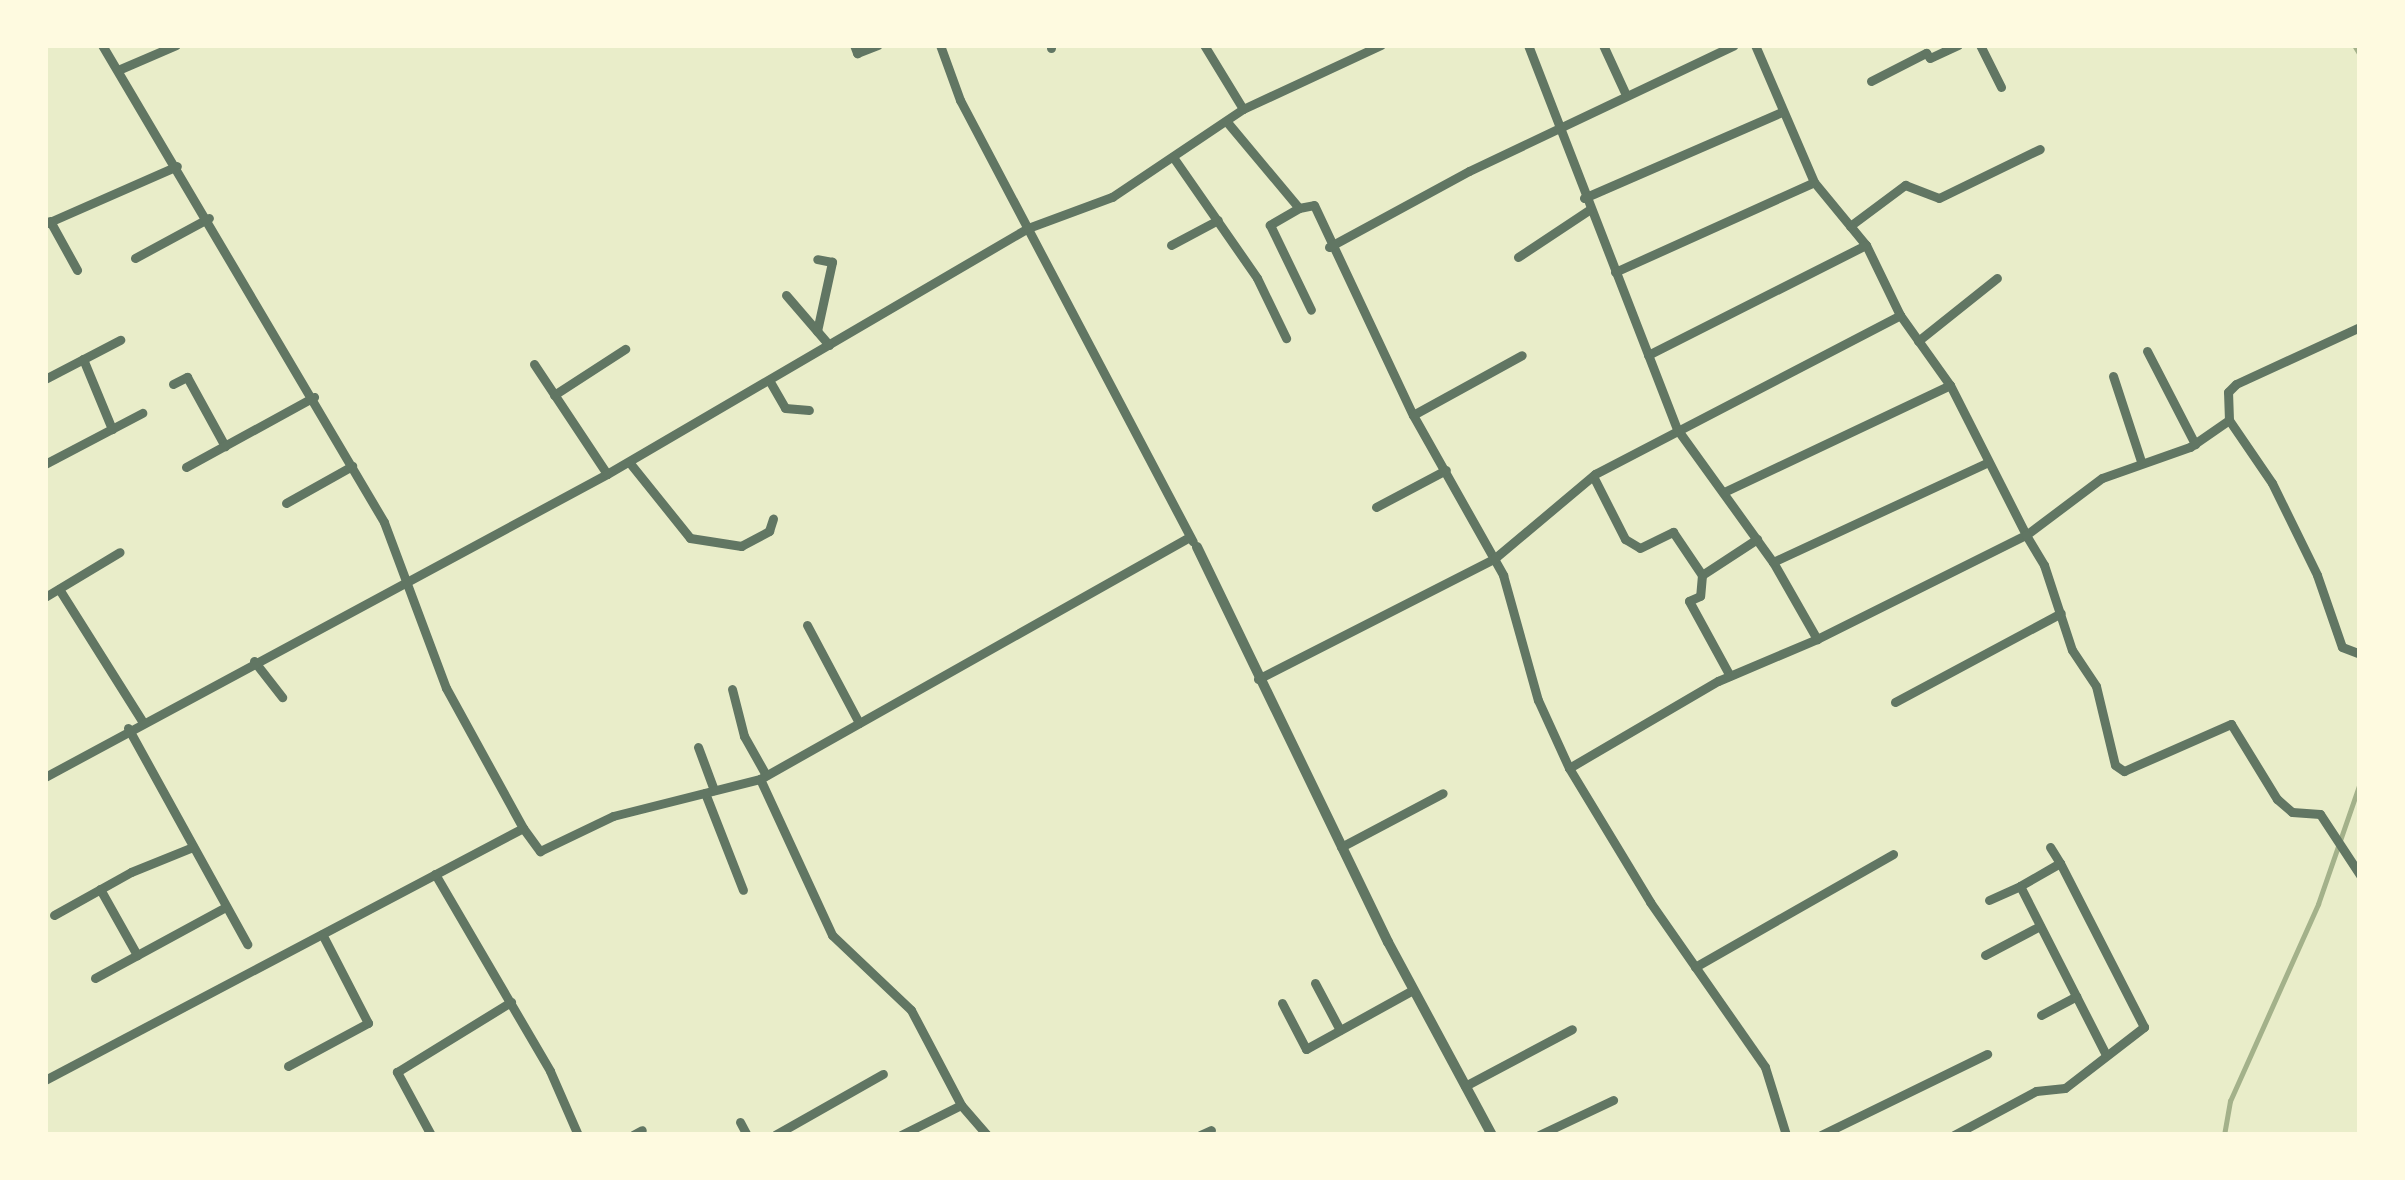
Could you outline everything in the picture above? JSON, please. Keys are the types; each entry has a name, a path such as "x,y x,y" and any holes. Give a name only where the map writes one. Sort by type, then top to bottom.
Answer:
{"street":[{"path":"102,45 209,218 352,466 409,578 446,688 540,852 612,816 763,777 1189,537"},
{"path":"118,70 176,45"},
{"path":"854,45 857,52 878,45"},
{"path":"940,45 960,100 1198,548 1258,679 1413,990 1492,1135"},
{"path":"1204,45 1243,109"},
{"path":"45,777 128,728 629,462 1028,228 1112,198 1243,109 1380,45"},
{"path":"1528,45 1584,198 1677,429 1773,562 1818,640"},
{"path":"1604,45 1626,95"},
{"path":"1329,247 1558,127 1734,45"},
{"path":"1755,45 1814,182 1866,246 1900,315 1950,386 2026,535 2061,613 2072,650 2096,686 2115,766 2124,771 2230,724 2276,799 2292,812 2320,814 2360,876"},
{"path":"1871,81 1926,52 1930,58 1958,45"},
{"path":"1980,45 2001,87"},
{"path":"1584,198 1782,112"},
{"path":"1227,122 1299,208"},
{"path":"1850,226 1905,185 1939,198 2040,149"},
{"path":"1174,157 1218,220 1286,338"},
{"path":"77,270 48,222 177,166"},
{"path":"1615,272 1814,182"},
{"path":"1310,310 1270,225 1299,208 1314,205 1329,247 1413,415 1495,558 1538,700 1569,768 1695,967 1765,1067 1786,1135"},
{"path":"1518,257 1589,210"},
{"path":"134,258 209,218"},
{"path":"1171,245 1218,220"},
{"path":"1648,355 1866,246"},
{"path":"818,258 832,262 818,332"},
{"path":"1918,341 1996,278"},
{"path":"786,295 829,345"},
{"path":"1258,679 1495,558 1593,476 1900,315"},
{"path":"2360,328 2236,384 2228,392 2229,420 2272,483 2317,575 2342,646 2360,654"},
{"path":"45,379 120,340"},
{"path":"554,395 625,349"},
{"path":"2147,351 2195,444"},
{"path":"1413,415 1522,355"},
{"path":"83,359 112,429"},
{"path":"534,364 607,474"},
{"path":"2113,376 2141,461"},
{"path":"173,384 187,377 225,446"},
{"path":"769,380 785,408 809,410"},
{"path":"1724,492 1950,386"},
{"path":"186,467 314,398"},
{"path":"45,464 142,413"},
{"path":"1569,768 1730,676 1818,640 2026,535 2102,478 2195,444 2229,420"},
{"path":"629,462 690,538 741,546 769,530 773,519"},
{"path":"1773,562 1988,462"},
{"path":"286,503 352,466"},
{"path":"1376,507 1446,470"},
{"path":"1593,476 1626,539 1640,548 1673,532 1702,575 1700,596 1689,601 1730,676"},
{"path":"1702,575 1757,539"},
{"path":"45,598 120,552"},
{"path":"59,590 142,721"},
{"path":"1895,702 2061,613"},
{"path":"807,625 859,723"},
{"path":"254,661 282,697"},
{"path":"732,689 744,736 832,935 911,1010 961,1105 987,1135"},
{"path":"128,728 246,944"},
{"path":"698,747 709,792 743,890"},
{"path":"1341,846 1443,794"},
{"path":"45,1080 523,828"},
{"path":"54,915 100,889 193,847"},
{"path":"1954,1135 2036,1091 2065,1088 2105,1052 2144,1027 2050,848"},
{"path":"1695,967 1893,854"},
{"path":"1989,900 2060,864"},
{"path":"435,874 511,1002 578,1135"},
{"path":"2020,886 2105,1052"},
{"path":"100,889 138,955"},
{"path":"95,978 226,906"},
{"path":"1985,955 2040,926"},
{"path":"288,1066 368,1024 322,934"},
{"path":"1315,982 1340,1030"},
{"path":"1282,1003 1306,1049 1413,990"},
{"path":"2041,1015 2076,996"},
{"path":"431,1135 397,1072 511,1002"},
{"path":"1465,1086 1572,1029"},
{"path":"1821,1135 1987,1054"},
{"path":"776,1135 883,1074"},
{"path":"1539,1135 1613,1100"},
{"path":"902,1135 961,1105"},
{"path":"740,1122 747,1135"},
{"path":"1200,1135 1211,1130"}],"waterway":[{"path":"2354,45 2360,55"},
{"path":"2224,1135 2230,1101 2318,904 2360,783"}]}
